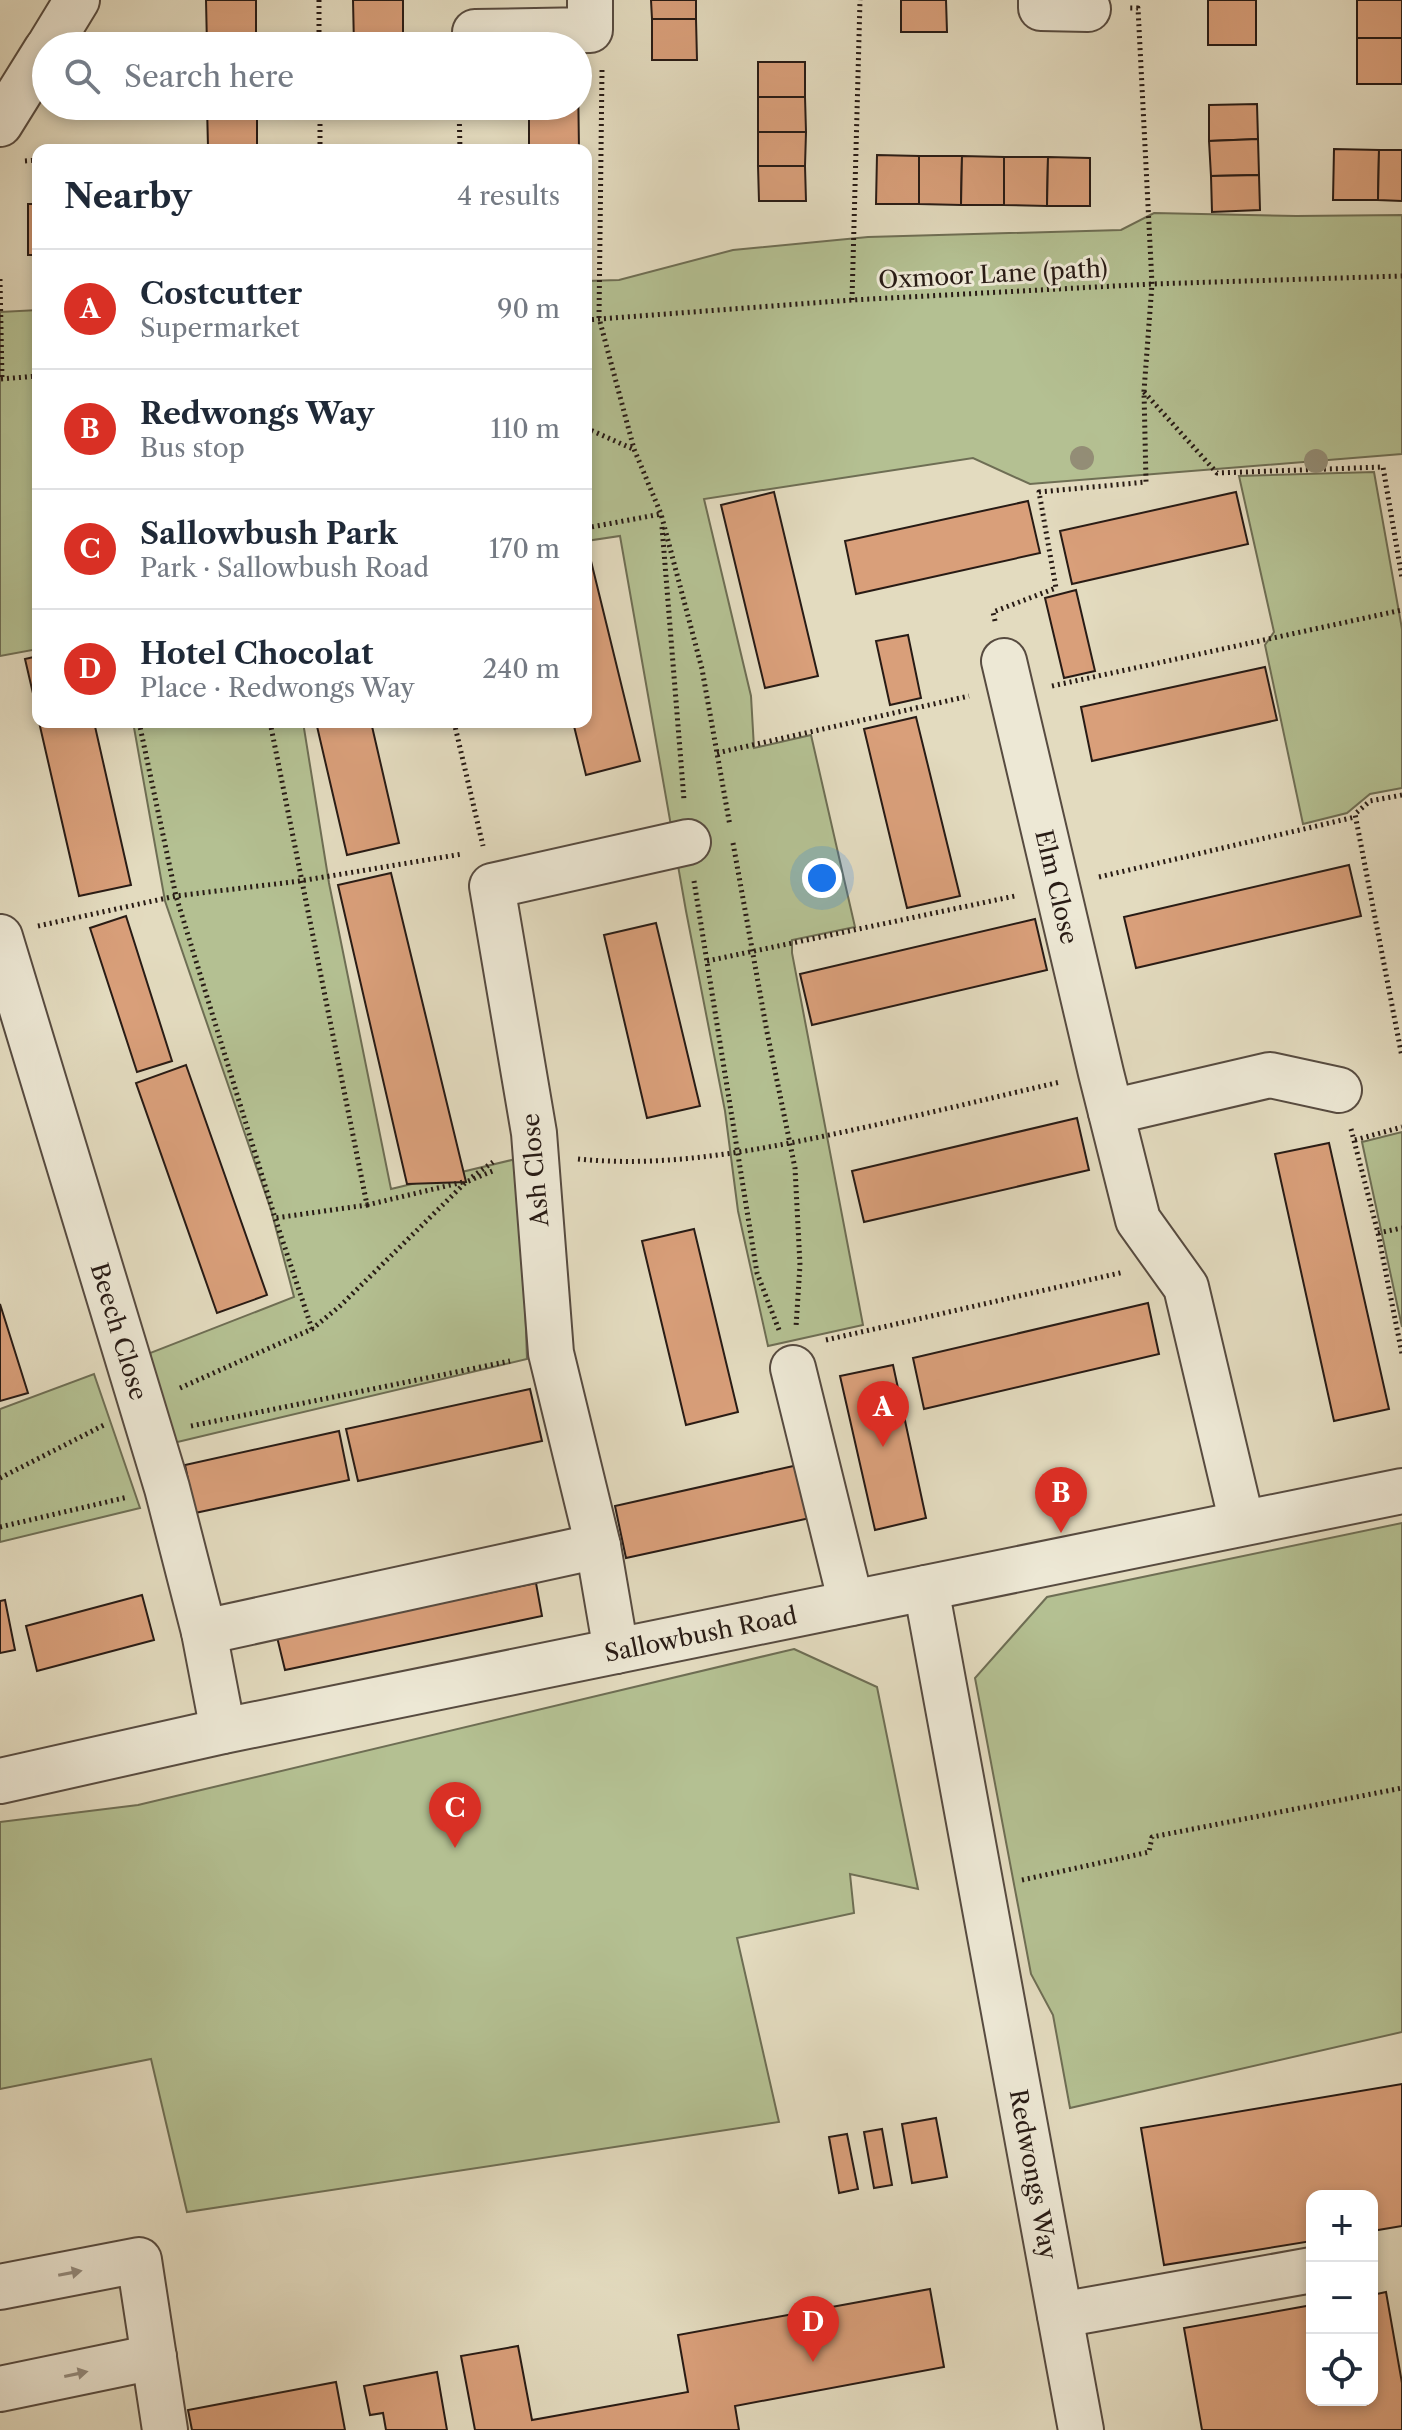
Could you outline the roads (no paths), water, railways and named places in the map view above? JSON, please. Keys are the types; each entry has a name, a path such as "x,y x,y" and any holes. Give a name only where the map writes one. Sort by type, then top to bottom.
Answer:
{"street":[{"path":"57,32 77,0"},
{"path":"1041,0 1041,8 1088,9"},
{"path":"475,32 590,15"},
{"path":"0,124 32,72"},
{"name":"Elm Close","path":"1009,681 1138,1220 1186,1287 1242,1523"},
{"name":"Ash Close","path":"616,1651 598,1546 551,1353 534,1133 492,886 688,842"},
{"name":"Beech Close","path":"15,932 167,1488 204,1632 223,1731"},
{"path":"1111,1112 1270,1075 1339,1090"},
{"path":"794,1358 851,1603"},
{"name":"Sallowbush Road","path":"0,1781 223,1731 1402,1491"},
{"path":"204,1632 598,1546"},
{"name":"Redwongs Way","path":"926,1588 1081,2430"},
{"path":"0,2287 139,2260 165,2430"},
{"path":"1060,2315 1306,2271"},
{"path":"0,2389 154,2357"}],"place":[{"name":"Costcutter","path":"883,1447"},
{"name":"Redwongs Way","path":"1061,1533"},
{"name":"Sallowbush Park","path":"455,1848"},
{"name":"Hotel Chocolat","path":"813,2362"}]}
